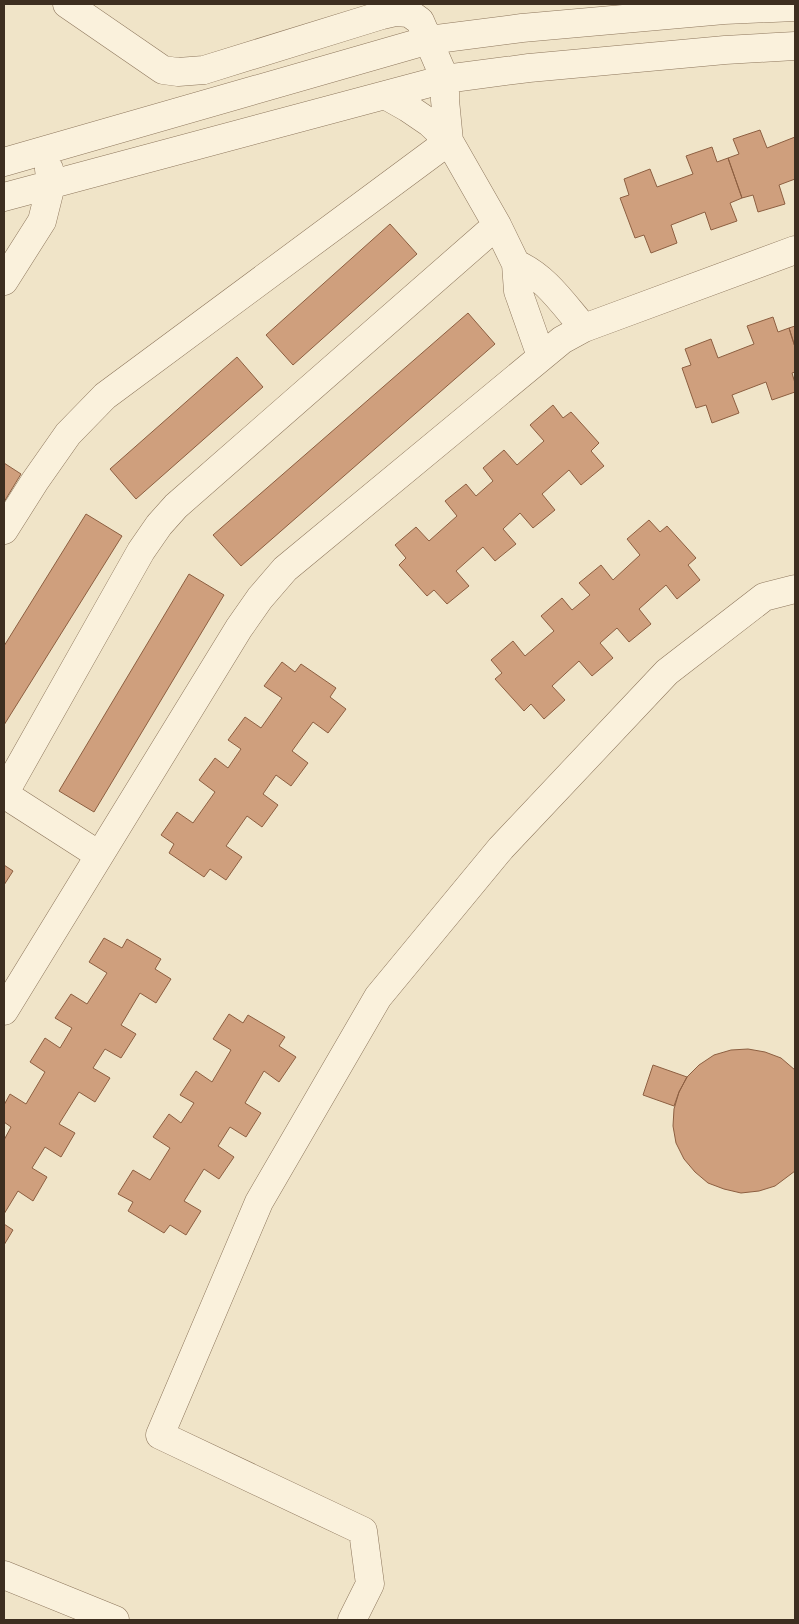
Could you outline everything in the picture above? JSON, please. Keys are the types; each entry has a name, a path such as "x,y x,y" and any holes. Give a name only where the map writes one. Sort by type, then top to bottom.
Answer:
{"street":[{"path":"67,4 163,70 178,72 204,70 395,12 409,13 420,21 445,78 445,107 449,141"},
{"path":"4,162 429,40 522,28 724,10 795,7"},
{"path":"4,197 445,78 529,68 725,50 795,46"},
{"path":"385,95 430,123 449,141 516,264 518,292 541,356"},
{"path":"4,530 35,480 68,434 105,396 449,141"},
{"path":"4,281 42,221 51,185 46,150"},
{"path":"99,855 4,794 141,551 159,525 184,500 496,225"},
{"path":"4,1011 239,628 260,598 285,569 562,340 584,328 795,250"},
{"path":"516,264 540,277 584,328"},
{"path":"352,1620 370,1584 363,1531 160,1435 255,1211 378,997 501,848 667,672 764,597 795,589"},
{"path":"4,1575 115,1620"}],"building":[{"path":"760,130 767,148 795,137 795,179 779,185 785,204 758,212 753,195 742,198 728,158 739,154 733,139"},
{"path":"712,147 717,162 728,158 742,198 730,203 737,221 711,230 705,212 671,225 677,243 651,253 644,235 635,238 620,198 629,195 624,179 650,169 657,187 693,174 686,156"},
{"path":"390,224 417,254 293,365 266,335"},
{"path":"468,313 495,344 241,566 213,535"},
{"path":"773,317 778,332 789,328 795,347 795,372 792,373 795,392 772,400 766,382 732,395 739,413 712,423 706,405 696,408 682,368 691,365 685,349 711,339 718,358 754,344 747,326"},
{"path":"795,326 795,347 789,328"},
{"path":"237,357 263,387 136,499 110,469"},
{"path":"553,405 563,418 571,412 599,443 591,451 604,466 581,485 569,470 542,494 555,510 533,528 520,513 503,529 516,544 495,561 483,547 456,571 469,586 447,604 434,590 427,596 399,565 406,558 395,545 416,527 429,541 457,516 445,501 466,484 476,496 493,481 483,468 504,450 517,465 544,441 530,425"},
{"path":"4,463 21,474 4,502"},
{"path":"86,514 122,536 4,725 4,646"},
{"path":"649,520 660,532 667,526 696,558 688,565 700,580 677,599 666,585 639,609 651,624 629,642 617,628 600,643 613,658 592,676 579,661 552,686 565,700 544,719 531,704 524,711 495,679 502,673 491,660 513,641 525,656 554,631 541,616 562,598 572,610 590,595 579,583 601,565 613,580 640,555 627,539"},
{"path":"189,574 224,595 94,812 59,791"},
{"path":"282,662 295,672 301,664 336,688 330,697 346,709 328,733 313,722 292,751 308,763 291,786 276,775 263,794 278,805 262,827 247,816 226,846 242,857 226,880 210,869 204,877 169,853 174,844 161,835 177,812 193,823 215,792 199,780 215,758 228,768 241,749 228,740 245,717 261,728 282,698 264,686"},
{"path":"4,865 13,871 4,885"},
{"path":"104,938 122,948 127,939 161,959 155,969 171,979 156,1003 140,993 121,1025 136,1034 121,1058 105,1049 93,1068 110,1078 95,1102 79,1092 59,1124 75,1133 61,1157 45,1147 32,1168 47,1177 33,1201 18,1191 4,1214 4,1140 11,1127 4,1122 4,1105 10,1094 26,1104 45,1072 30,1062 45,1038 60,1048 72,1028 55,1018 71,994 87,1004 107,973 89,962"},
{"path":"229,1014 243,1023 248,1015 285,1037 279,1046 296,1057 279,1082 264,1071 245,1103 261,1113 246,1137 230,1127 218,1146 234,1157 219,1179 204,1169 184,1201 201,1211 186,1235 170,1225 164,1233 128,1211 133,1202 118,1194 133,1170 150,1180 170,1148 153,1137 169,1114 181,1123 194,1103 180,1095 196,1071 212,1082 231,1050 213,1039"},
{"path":"748,1049 765,1052 781,1058 795,1070 795,1171 775,1186 759,1191 741,1193 708,1183 695,1172 684,1159 676,1143 673,1126 674,1109 679,1092 687,1077 699,1065 714,1055 731,1050"},
{"path":"653,1065 687,1077 674,1106 643,1095"},
{"path":"4,1224 13,1230 4,1245"}]}
